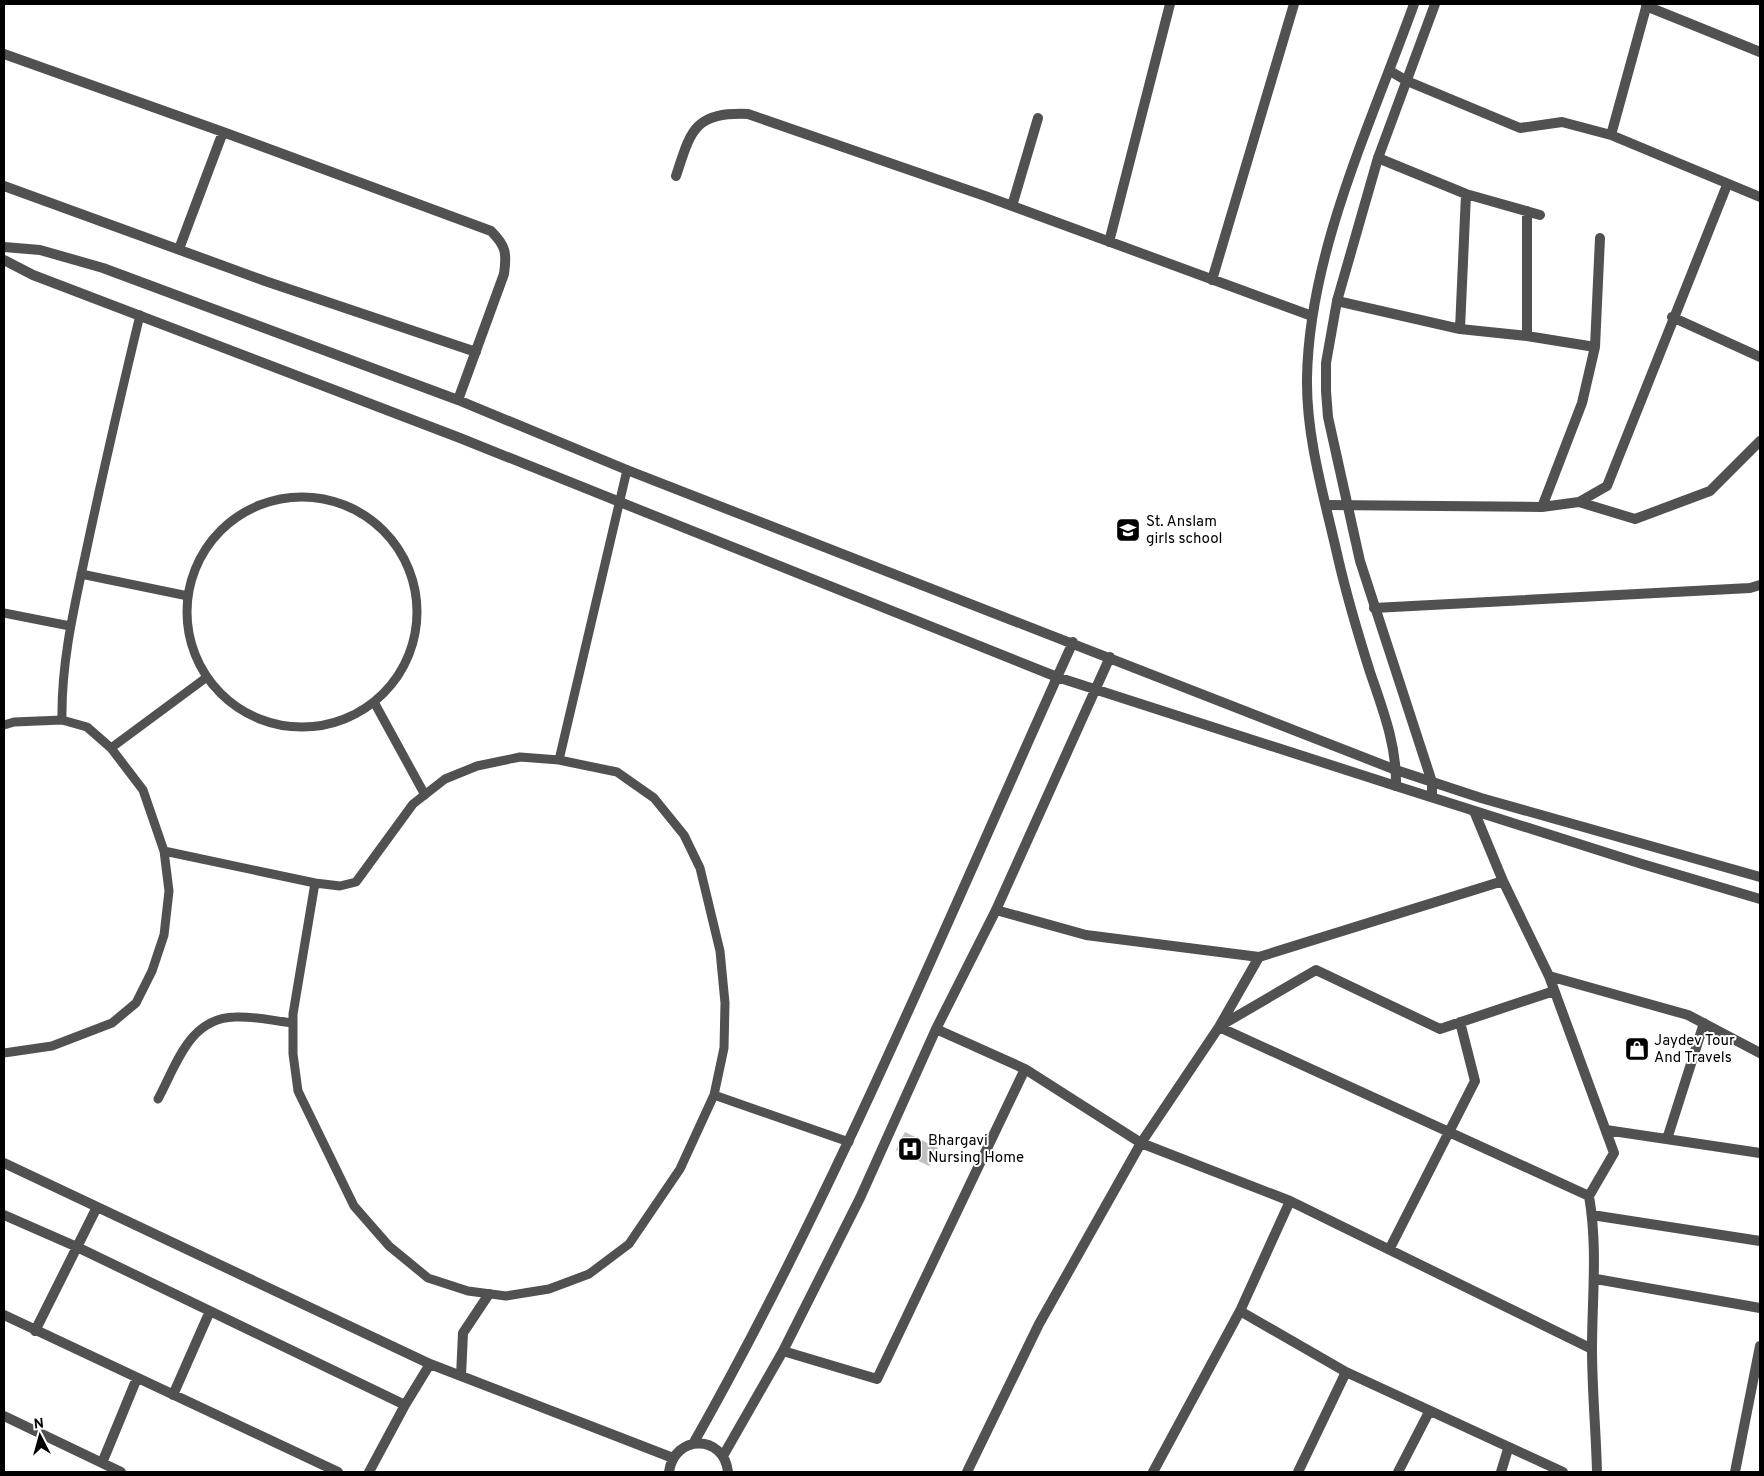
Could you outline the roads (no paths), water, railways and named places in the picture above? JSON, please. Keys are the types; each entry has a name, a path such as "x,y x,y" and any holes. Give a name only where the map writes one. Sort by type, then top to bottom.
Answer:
{"street":[{"path":"1109,242 1170,4"},
{"path":"1212,280 1294,4"},
{"path":"1396,786 1394,746 1355,623 1326,505 1308,408 1308,356 1312,316 1349,178 1414,4"},
{"path":"1432,796 1432,782 1360,561 1328,417 1326,363 1337,301 1378,158 1435,4"},
{"path":"1611,135 1647,5 1760,52"},
{"path":"4,54 491,231 502,243 506,258 504,274 458,400"},
{"path":"1390,72 1407,81 1520,128 1562,122 1611,135 1727,185 1760,197"},
{"path":"676,176 688,141 697,126 710,117 718,115 748,114 1012,206 1312,316"},
{"path":"1012,206 1038,118"},
{"path":"179,249 223,132"},
{"path":"1378,158 1466,194 1540,215"},
{"path":"1326,505 1542,508 1579,502 1607,486 1672,318 1727,185"},
{"path":"4,186 265,282 476,352"},
{"path":"1460,329 1466,194"},
{"path":"1527,211 1527,336"},
{"path":"1542,508 1582,403 1595,347 1600,238"},
{"path":"4,246 40,250 103,268 458,400 627,470 1073,642 1396,770 1760,877"},
{"path":"4,260 33,275 620,502 1057,677 1396,786 1760,899"},
{"path":"1337,301 1460,329 1527,336 1595,347"},
{"path":"1672,318 1760,357"},
{"path":"1579,502 1635,519 1710,491 1760,441"},
{"path":"1374,608 1750,588 1760,584"},
{"path":"693,1444 730,1378 849,1142 1073,642"},
{"path":"723,1456 783,1351 860,1198 936,1029 996,910 1110,657"},
{"path":"1474,810 1502,881 1549,976 1614,1153 1589,1196 1596,1279 1592,1349 1597,1472"},
{"path":"996,910 1086,935 1259,957 1502,881"},
{"path":"967,1472 1039,1324 1141,1143 1220,1027 1259,957"},
{"path":"1220,1027 1316,970 1440,1029 1554,991"},
{"path":"1549,976 1688,1016 1760,1052"},
{"path":"1390,1248 1475,1081 1460,1022"},
{"path":"1667,1139 1704,1023"},
{"path":"1220,1027 1589,1196"},
{"path":"936,1029 1025,1069 1141,1143 1290,1201 1390,1248 1592,1349"},
{"path":"783,1351 877,1378 1025,1069"},
{"path":"1606,1130 1760,1154"},
{"path":"4,1163 430,1364 673,1458"},
{"path":"1154,1472 1240,1311 1290,1201"},
{"path":"35,1331 97,1207"},
{"path":"4,1215 405,1404"},
{"path":"1592,1215 1760,1241"},
{"path":"1596,1279 1760,1308"},
{"path":"461,1376 463,1333 489,1294"},
{"path":"173,1395 210,1311"},
{"path":"1240,1311 1346,1372 1508,1449 1563,1472"},
{"path":"4,1315 338,1472"},
{"path":"1736,1472 1760,1346"},
{"path":"369,1472 405,1404 430,1364"},
{"path":"1298,1472 1346,1372"},
{"path":"102,1463 137,1378"},
{"path":"1398,1472 1429,1412"},
{"path":"4,1416 121,1472"},
{"path":"669,1472 673,1458 678,1451 693,1444 710,1445 723,1456 729,1472"},
{"path":"1501,1472 1508,1449"}],"lane":[{"path":"62,720 61,687 70,626 140,315"},
{"path":"559,760 627,470"},
{"path":"310,498 344,505 359,513 386,534 397,547 412,578 417,603 416,629 406,662 387,690 374,702 360,711 328,724 285,726 260,719 245,712 218,691 206,677 198,663 188,630 188,596 198,563 206,548 217,535 244,513 276,501 310,498"},
{"path":"81,574 188,596"},
{"path":"4,613 70,626"},
{"path":"110,748 206,677"},
{"path":"374,702 425,795"},
{"path":"4,725 14,722 62,720 87,727 110,748 143,790 164,851 169,891 164,934 152,971 136,1002 112,1023 52,1046 4,1053"},
{"path":"164,851 315,883 340,886 356,882 413,804 445,778 477,766 520,757 559,760 618,772 654,798 684,835 700,868 720,951 725,1004 724,1048 714,1095 680,1169 629,1244 589,1274 549,1289 506,1296 489,1294 468,1291 428,1278 389,1246 354,1206 298,1091 293,1054 293,1023 315,883"},
{"path":"158,1100 194,1033 210,1021 235,1016 293,1023"},
{"path":"714,1095 849,1142"}],"place":[{"name":"St. Anslam girls school","path":"1128,530"},
{"name":"Jaydev Tour And Travels","path":"1637,1049"},
{"name":"Bhargavi Nursing Home","path":"910,1149"}]}
